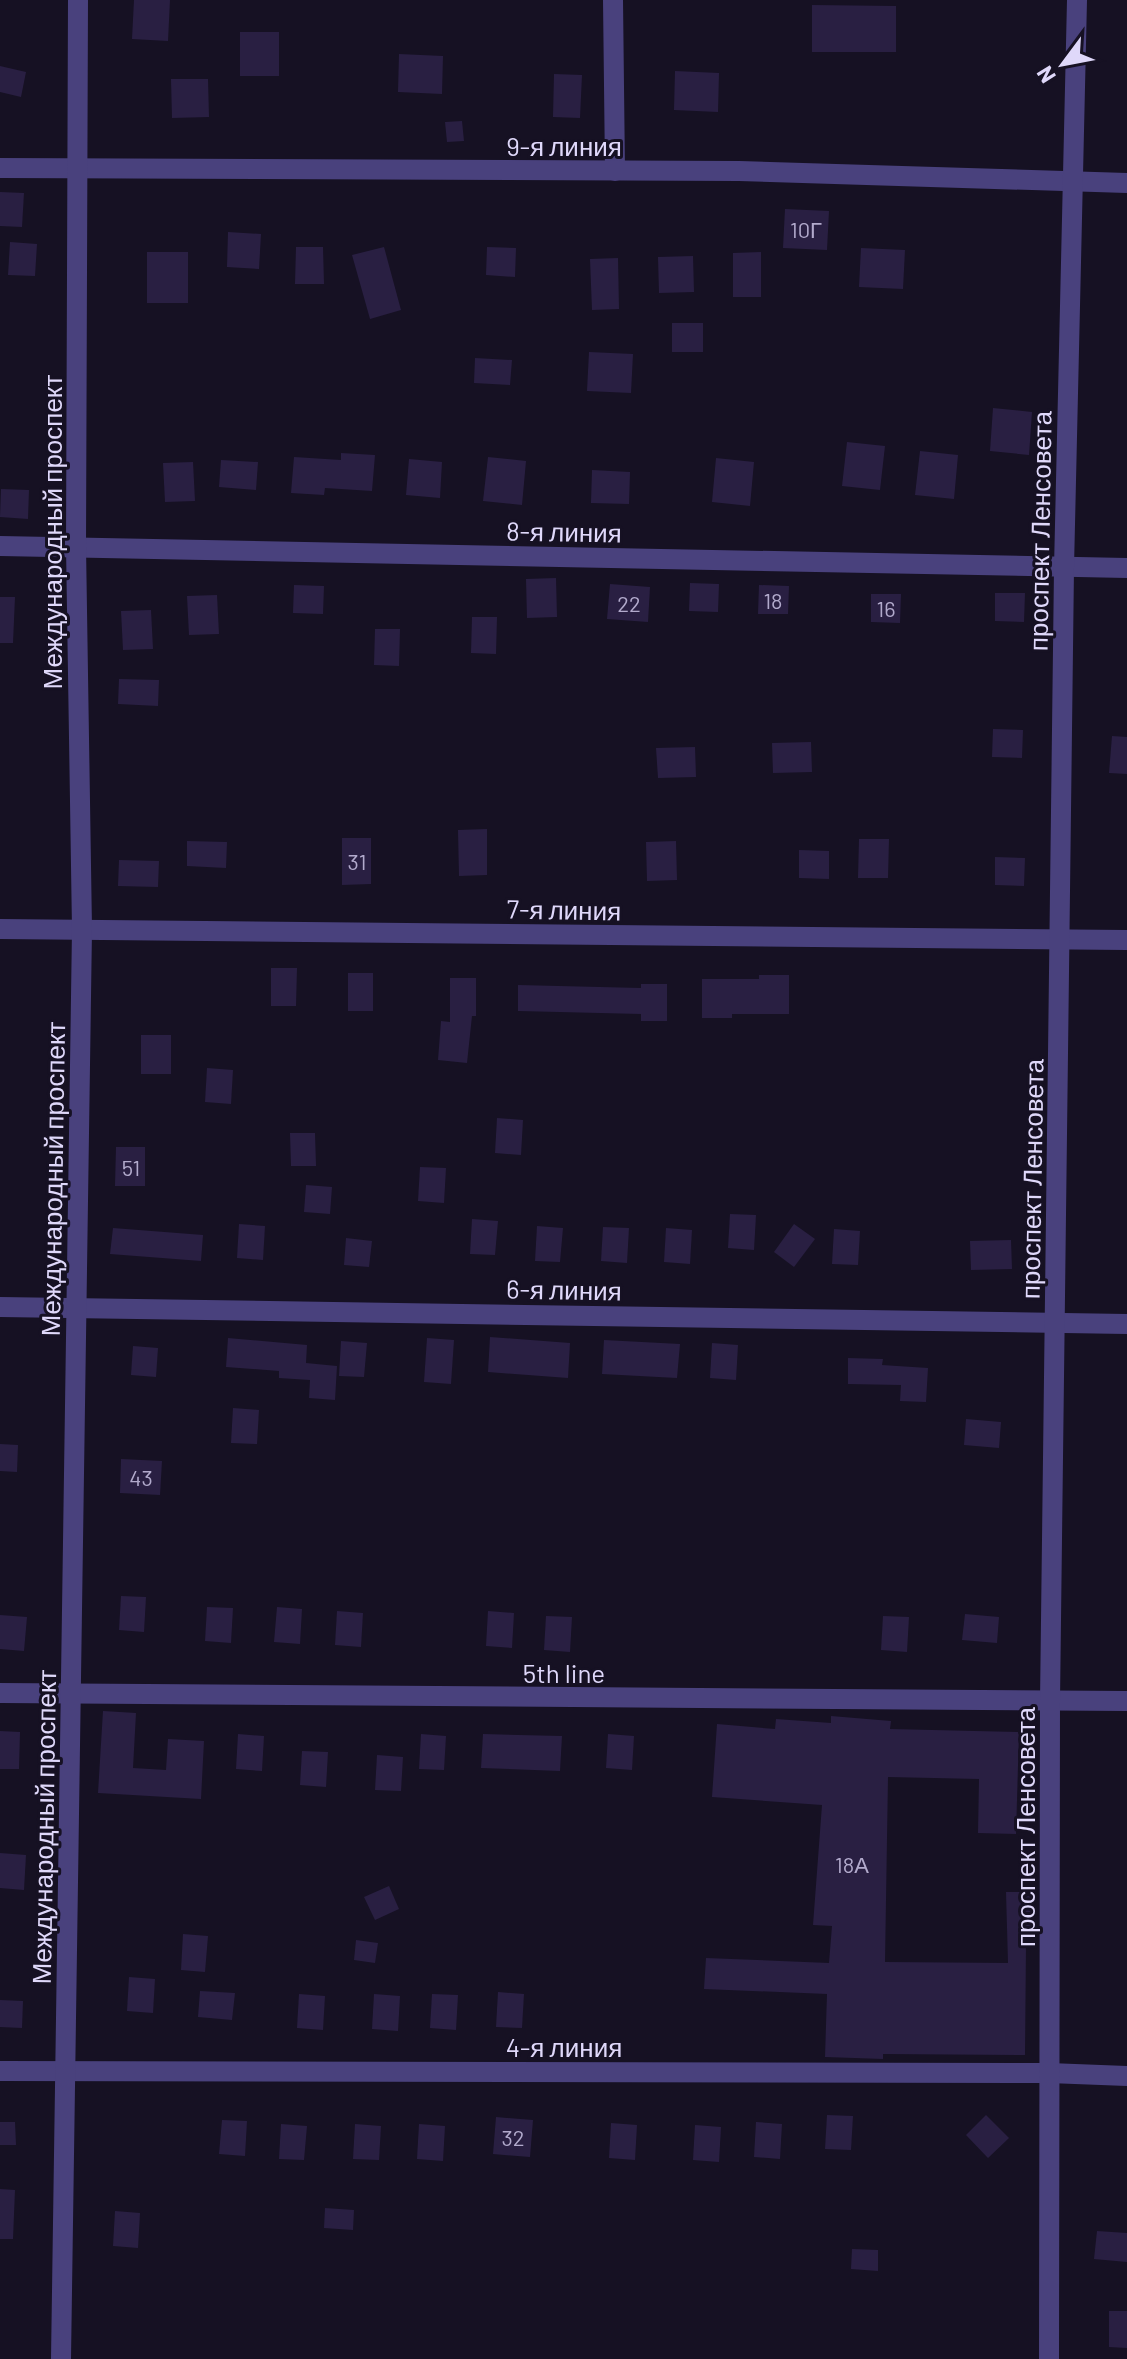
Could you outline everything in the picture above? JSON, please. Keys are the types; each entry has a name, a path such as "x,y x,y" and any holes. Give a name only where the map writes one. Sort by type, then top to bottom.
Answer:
{"street":[{"name":"Международный проспект","path":"61,2359 82,929 76,546 78,0"},
{"path":"613,0 615,171"},
{"name":"проспект Ленсовета","path":"1049,2359 1050,1701 1064,568 1077,0"},
{"name":"9-я линия","path":"0,168 739,171 1127,183"},
{"name":"8-я линия","path":"0,546 1127,568"},
{"name":"7-я линия","path":"0,929 1127,940"},
{"name":"6-я линия","path":"0,1307 1127,1324"},
{"name":"5th line","path":"0,1693 1127,1701"},
{"name":"4-я линия","path":"0,2071 1049,2073 1127,2076"}],"building":[{"path":"134,0 170,0 168,41 132,39"},
{"path":"812,5 896,6 896,52 812,52"},
{"path":"240,32 279,32 279,76 240,76"},
{"path":"399,54 443,56 442,94 398,92"},
{"path":"0,66 26,72 21,97 0,92"},
{"path":"675,71 719,73 718,112 674,110"},
{"path":"554,74 582,75 580,118 553,117"},
{"path":"171,79 208,79 209,117 172,118"},
{"path":"462,121 464,141 447,142 445,122"},
{"path":"0,192 24,193 22,227 0,226"},
{"path":"785,209 829,211 827,250 783,248"},
{"path":"228,232 261,234 259,269 227,267"},
{"path":"10,242 37,244 35,276 8,275"},
{"path":"296,247 323,247 324,284 295,284"},
{"path":"384,247 401,310 370,319 352,255"},
{"path":"487,247 516,248 515,277 486,275"},
{"path":"861,248 905,250 903,289 859,287"},
{"path":"147,252 188,252 188,303 147,303"},
{"path":"761,252 761,297 733,297 733,253"},
{"path":"693,256 694,292 659,293 658,257"},
{"path":"618,258 619,309 592,310 590,259"},
{"path":"672,323 703,323 703,352 672,352"},
{"path":"589,352 633,354 631,393 587,391"},
{"path":"475,358 512,360 510,385 474,383"},
{"path":"993,408 1032,412 1029,455 990,451"},
{"path":"847,442 885,446 880,490 842,486"},
{"path":"920,451 958,455 954,499 915,495"},
{"path":"341,453 375,455 372,491 325,488 324,495 291,493 294,457 341,460"},
{"path":"488,457 526,461 522,505 483,501"},
{"path":"716,458 754,462 750,506 712,502"},
{"path":"409,459 442,462 440,498 406,495"},
{"path":"221,460 258,462 256,490 219,487"},
{"path":"193,462 195,501 165,502 163,463"},
{"path":"592,470 630,472 629,504 591,503"},
{"path":"1,489 29,490 28,519 0,517"},
{"path":"556,578 557,617 527,618 526,579"},
{"path":"690,583 719,584 718,612 689,611"},
{"path":"610,584 650,587 648,622 607,619"},
{"path":"294,585 324,586 323,614 293,613"},
{"path":"759,585 789,586 788,614 758,614"},
{"path":"995,593 1025,593 1024,622 995,621"},
{"path":"871,594 901,594 900,623 871,622"},
{"path":"217,595 219,634 189,635 187,596"},
{"path":"0,597 15,597 13,643 0,643"},
{"path":"151,610 153,649 123,650 121,611"},
{"path":"472,617 497,617 496,654 471,653"},
{"path":"375,629 400,629 399,666 374,665"},
{"path":"119,679 159,680 158,706 118,704"},
{"path":"993,729 1023,730 1022,758 992,757"},
{"path":"1112,736 1127,737 1127,774 1109,773"},
{"path":"811,742 812,772 773,773 772,743"},
{"path":"695,747 696,777 658,778 656,748"},
{"path":"487,829 487,875 459,876 458,830"},
{"path":"342,838 371,838 371,884 342,885"},
{"path":"859,839 889,839 888,878 858,878"},
{"path":"187,841 227,842 226,868 187,866"},
{"path":"676,841 677,880 647,881 646,842"},
{"path":"799,850 829,851 829,879 799,878"},
{"path":"995,857 1025,858 1024,886 995,885"},
{"path":"119,860 159,861 158,887 118,886"},
{"path":"271,968 297,968 296,1006 271,1006"},
{"path":"348,973 373,973 373,1011 348,1011"},
{"path":"759,975 789,975 789,1014 732,1014 732,1018 702,1018 702,979 759,979"},
{"path":"450,978 476,978 476,1016 472,1016 467,1063 438,1060 441,1021 450,1022"},
{"path":"641,984 667,984 667,1021 641,1021 641,1014 518,1011 518,985 641,988"},
{"path":"141,1035 171,1035 171,1074 141,1074"},
{"path":"207,1068 233,1070 231,1104 205,1102"},
{"path":"497,1118 523,1120 521,1155 495,1153"},
{"path":"290,1133 315,1133 316,1166 291,1166"},
{"path":"116,1147 145,1147 145,1186 115,1186"},
{"path":"420,1167 446,1168 444,1203 418,1201"},
{"path":"306,1185 332,1187 330,1214 304,1212"},
{"path":"730,1214 756,1215 754,1250 728,1248"},
{"path":"472,1219 498,1221 495,1255 470,1254"},
{"path":"239,1224 265,1226 263,1260 237,1258"},
{"path":"794,1224 815,1239 794,1267 774,1252"},
{"path":"537,1226 563,1228 560,1262 535,1261"},
{"path":"603,1227 629,1228 627,1263 601,1261"},
{"path":"113,1228 203,1235 201,1261 110,1254"},
{"path":"666,1228 692,1230 690,1264 664,1262"},
{"path":"834,1229 860,1231 858,1265 832,1264"},
{"path":"346,1238 372,1241 369,1267 344,1265"},
{"path":"1011,1240 1012,1269 971,1270 970,1241"},
{"path":"490,1337 570,1343 568,1378 488,1372"},
{"path":"228,1338 307,1345 306,1363 337,1366 335,1400 309,1398 310,1380 279,1378 279,1371 226,1367"},
{"path":"427,1338 454,1340 451,1384 424,1382"},
{"path":"604,1340 680,1344 677,1378 602,1374"},
{"path":"341,1341 367,1343 364,1377 339,1376"},
{"path":"712,1343 738,1345 736,1380 710,1378"},
{"path":"133,1346 158,1348 156,1377 131,1375"},
{"path":"848,1358 883,1359 882,1365 928,1368 926,1402 900,1401 901,1385 848,1384"},
{"path":"233,1408 259,1410 257,1444 231,1443"},
{"path":"966,1419 1001,1422 999,1448 964,1445"},
{"path":"0,1444 18,1445 17,1472 0,1471"},
{"path":"121,1459 162,1461 160,1495 120,1493"},
{"path":"121,1596 146,1597 144,1632 119,1630"},
{"path":"207,1607 233,1608 231,1643 205,1641"},
{"path":"277,1607 302,1609 300,1644 274,1642"},
{"path":"337,1611 363,1613 361,1647 335,1645"},
{"path":"488,1611 514,1613 512,1648 486,1646"},
{"path":"965,1614 999,1617 997,1643 962,1640"},
{"path":"0,1615 27,1617 24,1651 0,1649"},
{"path":"546,1616 572,1617 570,1652 544,1650"},
{"path":"883,1616 909,1617 907,1652 881,1650"},
{"path":"103,1711 136,1713 133,1768 166,1770 168,1739 204,1741 201,1799 98,1793"},
{"path":"831,1716 891,1721 890,1729 1019,1732 1016,1834 978,1833 979,1779 888,1777 885,1962 1008,1963 1006,1892 1032,1892 1034,1945 1026,1945 1025,2055 883,2054 883,2059 825,2057 827,1994 704,1989 706,1958 829,1963 832,1926 813,1925 822,1805 712,1797 717,1724 775,1729 776,1719 831,1723"},
{"path":"0,1731 20,1732 19,1769 0,1769"},
{"path":"238,1734 264,1736 262,1771 236,1769"},
{"path":"421,1734 446,1736 444,1770 419,1769"},
{"path":"483,1734 562,1736 560,1771 481,1768"},
{"path":"608,1734 634,1736 632,1770 606,1768"},
{"path":"302,1751 328,1752 326,1787 300,1785"},
{"path":"377,1755 403,1757 401,1791 375,1790"},
{"path":"0,1853 26,1855 24,1890 0,1888"},
{"path":"389,1886 399,1909 375,1920 364,1897"},
{"path":"183,1934 208,1936 205,1972 181,1970"},
{"path":"356,1940 378,1943 375,1963 354,1960"},
{"path":"129,1977 155,1979 153,2013 127,2011"},
{"path":"200,1991 235,1993 232,2020 198,2017"},
{"path":"498,1992 524,1994 522,2028 496,2027"},
{"path":"299,1994 325,1996 323,2030 297,2028"},
{"path":"374,1994 400,1996 398,2031 372,2029"},
{"path":"432,1994 458,1995 456,2030 430,2028"},
{"path":"0,2000 23,2001 22,2028 0,2027"},
{"path":"827,2115 853,2116 851,2150 825,2149"},
{"path":"986,2115 1009,2138 988,2158 966,2135"},
{"path":"496,2117 533,2120 530,2157 493,2154"},
{"path":"222,2120 247,2121 245,2156 219,2154"},
{"path":"0,2122 15,2122 16,2145 0,2145"},
{"path":"756,2122 782,2124 780,2159 754,2157"},
{"path":"611,2123 637,2125 635,2160 609,2158"},
{"path":"281,2124 307,2126 304,2160 279,2159"},
{"path":"355,2124 381,2126 379,2160 353,2159"},
{"path":"419,2124 445,2126 443,2161 417,2159"},
{"path":"695,2125 721,2127 719,2162 693,2160"},
{"path":"0,2189 15,2190 13,2239 0,2239"},
{"path":"325,2208 354,2210 353,2230 324,2228"},
{"path":"115,2211 140,2213 138,2248 113,2246"},
{"path":"1097,2231 1127,2233 1127,2262 1094,2259"},
{"path":"852,2249 878,2250 878,2271 851,2269"},
{"path":"1109,2311 1127,2311 1127,2348 1109,2347"}]}
